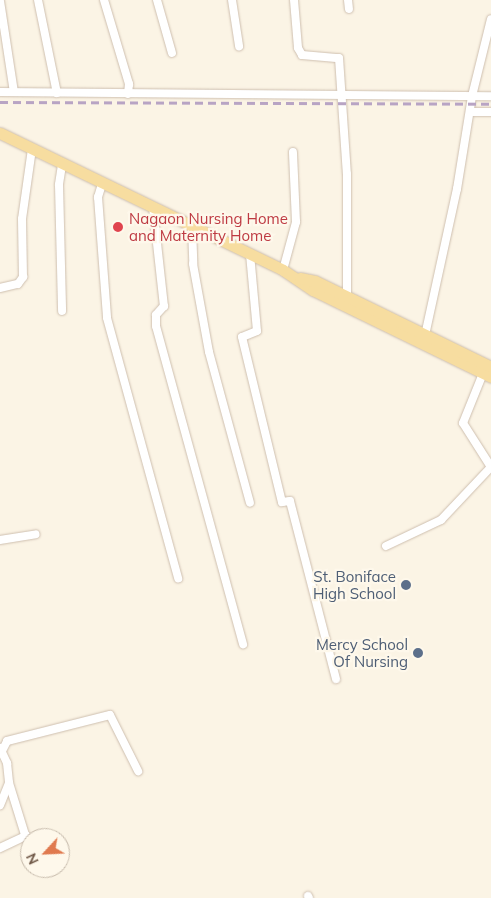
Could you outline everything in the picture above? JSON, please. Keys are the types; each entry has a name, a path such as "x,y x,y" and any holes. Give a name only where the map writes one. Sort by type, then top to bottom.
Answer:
{"main road":[{"path":"0,134 283,270 298,278 313,290 488,371"},
{"path":"298,278 315,281 347,296 424,340"}],"street":[{"path":"38,0 58,93"},
{"path":"104,0 129,84 128,94"},
{"path":"157,0 172,53"},
{"path":"232,0 239,46"},
{"path":"294,0 298,48 302,56 339,58 340,98 347,174 344,266 347,296"},
{"path":"348,0 349,9"},
{"path":"0,1 14,92"},
{"path":"424,340 471,112 472,96 491,19"},
{"path":"0,92 340,98 491,96"},
{"path":"471,112 491,112"},
{"path":"0,288 18,284 23,278 22,220 32,149"},
{"path":"283,270 296,222 293,152"},
{"path":"62,165 59,185 62,311"},
{"path":"102,184 98,197 107,318 178,578"},
{"path":"153,207 164,306 156,315 156,326 243,644"},
{"path":"192,226 193,264 209,352 250,503"},
{"path":"250,254 257,331 242,337 282,502 290,502 336,679"},
{"path":"386,546 441,520 491,467 463,423 488,371"},
{"path":"0,540 36,534"},
{"path":"23,828 9,783 2,752 7,741 110,715 138,771"},
{"path":"0,804 9,783"},
{"path":"0,848 20,839"}],"railway":[{"path":"0,102 491,104"}],"place":[{"name":"Nagaon Nursing Home and Maternity Home","path":"118,227"},
{"name":"St. Boniface High School","path":"406,585"},
{"name":"Mercy School Of Nursing","path":"418,653"}]}
